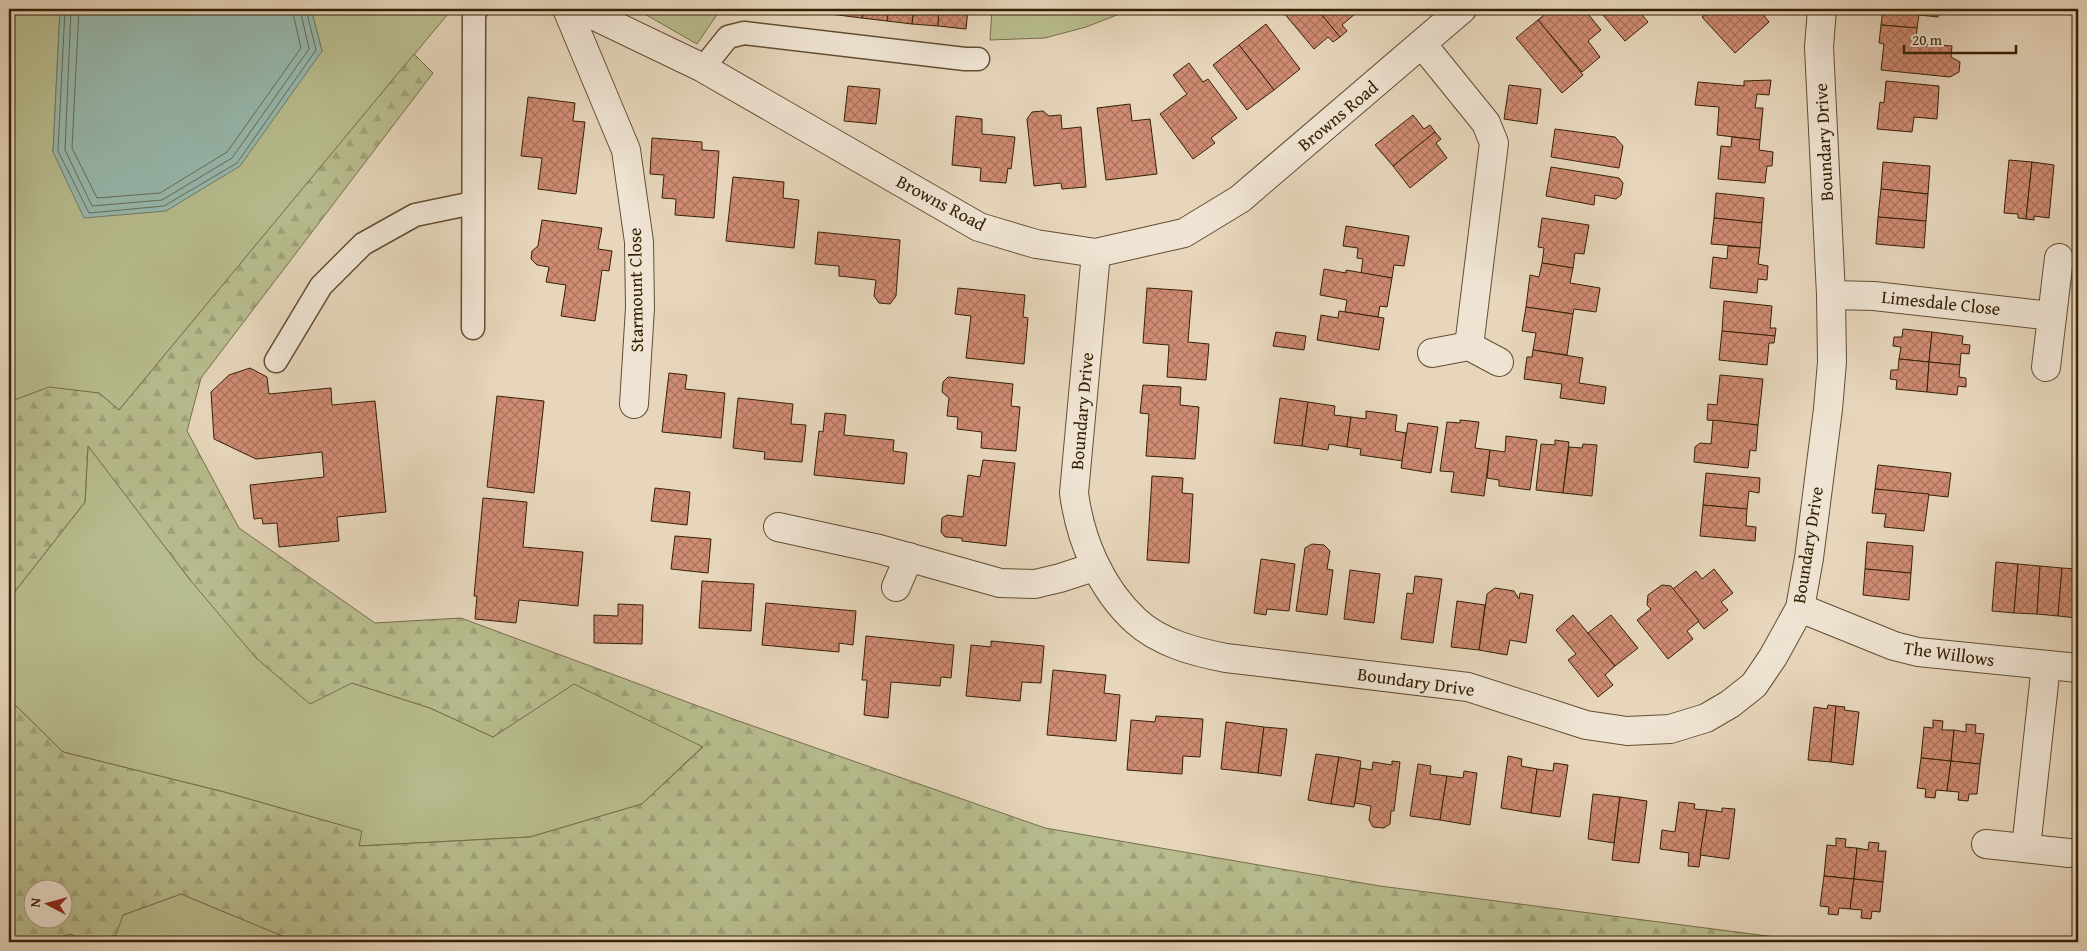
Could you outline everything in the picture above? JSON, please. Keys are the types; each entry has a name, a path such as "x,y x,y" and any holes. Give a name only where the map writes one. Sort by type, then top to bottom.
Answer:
{"street":[{"name":"Starmount Close","path":"567,9 626,150 639,242 640,308 634,404"},
{"name":"Browns Road","path":"580,9 703,68 979,226 1036,244 1096,253 1184,233 1240,199 1462,9"},
{"name":"Boundary Drive","path":"1096,253 1074,493 1077,514 1094,566 1120,603 1136,621 1165,640 1198,652 1226,658 1468,687 1586,725 1628,731 1670,729 1706,718 1730,704 1754,685 1773,657 1800,608 1809,558 1828,409 1832,362 1831,295 1819,47 1822,9"},
{"path":"1422,44 1486,123 1494,143 1469,346"},
{"path":"2046,368 2059,258"},
{"name":"Limesdale Close","path":"1831,295 1874,296 2052,316"},
{"path":"1432,353 1469,346 1499,362"},
{"path":"778,526 909,557 1000,583 1035,584 1060,578 1094,566"},
{"path":"896,587 909,557"},
{"name":"The Willows","path":"1800,608 1894,646 1918,652 2078,668"},
{"path":"2026,848 2046,665"},
{"path":"1986,844 2069,853"}],"lane":[{"path":"473,328 474,12 477,9"},
{"path":"703,68 728,38 744,33 978,59"},
{"path":"276,361 321,286 364,244 415,215 473,203"}],"green space":[{"path":"9,9 60,9 53,152 322,51 311,9 452,9 119,410 99,393 49,388 9,402"},
{"path":"636,9 719,9 720,10 697,44"},
{"path":"992,9 1132,9 1086,27 1045,38 990,40"},
{"path":"414,54 433,73 201,378 187,431 239,528 375,623 461,618 733,719 1045,828 1380,886 1814,942 297,942 181,894 123,915 116,935 89,942 70,934 45,942 9,942 9,699 63,752 224,792 362,831 359,846 530,837 642,804 703,747 574,684 493,737 430,708 352,683 310,704 256,658 191,581 88,446 85,502 9,599 9,402 49,387 99,393 119,410"},
{"path":"88,445 191,581 352,683 430,708 493,737 574,683 703,746 642,804 530,837 358,846 361,831 224,792 63,752 9,699 9,599 85,502"},
{"path":"181,894 297,942 89,942 123,915"},
{"path":"70,934 89,942 45,942"}],"water":[{"path":"60,9 311,9 322,51 240,166 166,211 84,218 53,152"}],"building":[{"path":"814,9 839,9 838,15 814,12"},
{"path":"839,9 864,9 862,18 838,15"},
{"path":"864,9 889,9 887,21 862,18"},
{"path":"889,9 914,9 912,24 887,21"},
{"path":"914,9 939,9 938,26 912,24"},
{"path":"939,9 968,9 966,29 938,26"},
{"path":"1287,9 1317,9 1340,37 1333,42 1328,37 1314,49 1283,12"},
{"path":"1317,9 1353,9 1356,13 1342,25 1347,31 1340,37"},
{"path":"1551,9 1584,9 1601,30 1588,41 1600,57 1582,72 1538,20"},
{"path":"1598,9 1637,9 1648,22 1625,41"},
{"path":"1712,9 1766,9 1761,12 1769,22 1735,53 1702,17"},
{"path":"1883,9 1955,9 1948,14 1938,13 1938,17 1919,15 1917,28 1881,25"},
{"path":"1538,20 1583,75 1562,93 1516,38"},
{"path":"1266,24 1300,69 1274,90 1239,45"},
{"path":"1881,25 1917,28 1916,43 1952,46 1951,57 1960,62 1959,72 1950,77 1881,70 1884,44 1879,43"},
{"path":"1239,45 1274,90 1247,110 1213,65"},
{"path":"1189,63 1203,82 1208,79 1237,118 1211,138 1215,143 1193,159 1160,114 1187,94 1173,75"},
{"path":"1771,80 1769,95 1757,94 1755,108 1763,108 1760,140 1717,135 1719,107 1695,105 1698,82 1744,86 1744,81"},
{"path":"1886,81 1939,86 1937,119 1914,117 1912,132 1877,129 1880,102 1884,103"},
{"path":"1509,85 1541,89 1537,124 1504,119"},
{"path":"848,86 880,89 876,124 844,121"},
{"path":"528,97 575,103 573,121 585,122 576,194 538,189 542,158 521,156"},
{"path":"1130,104 1132,121 1150,119 1157,174 1106,180 1097,108"},
{"path":"1043,111 1049,116 1061,115 1062,129 1081,127 1086,187 1062,189 1061,183 1034,186 1027,119 1032,112"},
{"path":"1413,115 1424,129 1430,125 1435,132 1393,166 1375,145"},
{"path":"956,116 982,119 982,134 1015,137 1011,169 1008,168 1006,183 980,181 981,168 952,165"},
{"path":"1555,129 1615,137 1623,146 1619,168 1551,157"},
{"path":"1435,132 1441,139 1436,143 1447,158 1410,188 1393,166"},
{"path":"1732,137 1760,140 1759,150 1773,152 1772,166 1767,166 1765,183 1718,179 1721,146 1731,147"},
{"path":"652,138 702,142 702,150 719,151 714,218 675,215 676,199 662,198 664,175 650,174"},
{"path":"2009,160 2032,162 2026,219 2018,218 2018,214 2004,213"},
{"path":"1883,162 1930,166 1928,194 1881,189"},
{"path":"2032,162 2054,165 2049,218 2034,216 2034,220 2026,219"},
{"path":"1551,167 1619,178 1623,183 1621,195 1616,199 1595,195 1594,205 1546,196"},
{"path":"733,177 784,182 783,198 799,200 794,248 726,241"},
{"path":"1881,189 1928,194 1926,221 1878,217"},
{"path":"1716,193 1764,198 1762,223 1714,218"},
{"path":"1878,217 1926,221 1924,248 1876,244"},
{"path":"1542,218 1589,225 1584,254 1575,253 1573,268 1542,263 1544,248 1538,247"},
{"path":"1714,218 1762,223 1760,248 1711,244"},
{"path":"542,220 602,228 598,249 612,251 609,271 602,270 595,321 561,316 566,285 546,282 549,267 537,265 531,259 532,251 538,246"},
{"path":"1346,226 1409,236 1404,266 1394,265 1392,278 1361,273 1363,259 1357,258 1358,248 1343,246"},
{"path":"818,232 900,240 896,296 890,304 879,303 874,296 876,280 839,276 839,266 815,264"},
{"path":"1728,246 1760,248 1758,264 1768,266 1767,280 1758,279 1757,293 1710,288 1713,257 1727,259"},
{"path":"1542,263 1573,268 1570,283 1600,288 1596,312 1574,309 1573,314 1526,307 1530,275 1539,277"},
{"path":"1324,269 1346,273 1346,270 1392,278 1387,307 1380,306 1378,317 1345,312 1347,300 1320,295"},
{"path":"958,288 1025,295 1023,317 1028,318 1024,364 966,358 971,316 955,314"},
{"path":"1147,288 1192,291 1188,342 1209,344 1206,380 1167,377 1169,345 1143,343"},
{"path":"1724,301 1772,306 1770,328 1776,328 1775,336 1722,331"},
{"path":"1526,307 1573,314 1567,355 1533,350 1536,333 1522,331"},
{"path":"1339,311 1384,318 1379,350 1317,340 1321,315 1338,318"},
{"path":"1903,329 1932,332 1929,362 1899,359 1901,347 1893,346 1894,337 1902,337"},
{"path":"1722,331 1775,336 1774,343 1769,343 1767,365 1719,360"},
{"path":"1276,332 1306,336 1304,350 1273,346"},
{"path":"1932,332 1963,336 1962,344 1970,345 1969,354 1961,353 1960,365 1929,362"},
{"path":"1533,350 1583,358 1579,383 1606,387 1604,404 1560,398 1562,384 1524,379 1527,357 1532,357"},
{"path":"1899,359 1929,362 1927,392 1896,389 1897,380 1890,379 1891,370 1898,370"},
{"path":"1929,362 1960,365 1959,377 1966,378 1966,387 1958,386 1957,395 1927,392"},
{"path":"250,368 267,377 269,394 331,388 332,405 375,401 386,512 337,517 339,541 279,547 277,523 263,524 262,518 254,519 250,485 324,477 322,452 256,459 214,439 211,392 229,375"},
{"path":"669,373 687,375 685,389 725,393 721,438 662,432"},
{"path":"1720,375 1763,379 1758,425 1707,420 1708,404 1717,405"},
{"path":"948,377 1013,384 1011,406 1020,407 1016,451 981,448 982,432 957,429 958,417 947,416 949,398 942,392 943,382"},
{"path":"1143,385 1181,387 1180,405 1199,407 1195,459 1146,456 1149,414 1140,413"},
{"path":"497,396 544,401 534,493 487,487"},
{"path":"738,398 793,404 791,424 806,425 802,462 764,459 765,452 733,448"},
{"path":"1280,398 1308,402 1302,446 1274,443"},
{"path":"1308,402 1335,406 1334,415 1351,417 1347,447 1329,444 1328,450 1302,446"},
{"path":"1366,411 1397,415 1395,431 1406,433 1403,461 1360,455 1361,449 1347,447 1351,417 1366,419"},
{"path":"825,413 846,415 844,435 894,440 893,451 907,453 904,484 814,475 819,431 823,432"},
{"path":"1460,420 1479,422 1475,448 1490,450 1484,496 1451,492 1454,472 1440,471 1447,422 1460,423"},
{"path":"1713,420 1758,425 1756,451 1750,450 1748,468 1694,462 1695,447 1700,443 1711,444"},
{"path":"1408,423 1438,427 1431,473 1401,468"},
{"path":"1506,436 1537,440 1530,490 1499,486 1499,480 1487,478 1490,450 1505,452"},
{"path":"1555,440 1569,442 1563,493 1536,490 1541,444 1555,445"},
{"path":"1583,444 1597,445 1592,496 1563,493 1569,447 1582,448"},
{"path":"983,460 1015,463 1006,546 962,541 962,538 945,537 941,532 942,518 947,515 963,517 968,475 980,477"},
{"path":"1878,465 1951,473 1948,497 1875,489"},
{"path":"1706,473 1760,478 1759,493 1749,491 1747,509 1703,505"},
{"path":"1152,476 1183,478 1182,493 1193,494 1189,563 1147,560"},
{"path":"655,488 690,492 687,525 651,521"},
{"path":"1875,489 1929,494 1924,531 1884,527 1886,514 1872,513"},
{"path":"483,498 527,502 523,547 583,552 578,606 519,600 516,623 475,619 477,596 474,596"},
{"path":"1703,505 1747,509 1746,526 1756,527 1755,541 1700,536"},
{"path":"675,536 711,539 708,573 671,569"},
{"path":"1867,542 1913,546 1911,573 1865,569"},
{"path":"1312,544 1324,545 1330,551 1327,569 1333,570 1327,615 1296,611 1305,548"},
{"path":"1261,559 1295,564 1289,611 1267,609 1266,615 1254,613"},
{"path":"1996,562 2018,564 2014,613 1992,611"},
{"path":"2018,564 2040,566 2037,614 2014,613"},
{"path":"2040,566 2062,568 2058,616 2037,614"},
{"path":"2062,568 2078,569 2078,618 2058,616"},
{"path":"1714,569 1733,593 1721,602 1728,610 1704,629 1673,589 1696,571 1702,579"},
{"path":"1865,569 1911,573 1909,600 1863,595"},
{"path":"1350,570 1380,574 1374,623 1344,619"},
{"path":"1415,576 1442,579 1433,643 1401,639 1407,593 1413,594"},
{"path":"702,581 754,584 751,631 699,628"},
{"path":"1662,585 1671,586 1699,621 1687,631 1693,639 1668,659 1637,620 1651,609 1647,605 1648,595"},
{"path":"1495,588 1514,591 1519,599 1520,593 1533,595 1526,643 1510,640 1507,655 1479,650 1487,594"},
{"path":"1457,601 1485,605 1479,650 1451,647"},
{"path":"766,603 856,611 853,645 839,643 839,652 762,645"},
{"path":"618,604 643,605 642,644 594,643 594,615 618,616"},
{"path":"1573,615 1615,666 1605,675 1613,685 1598,697 1568,660 1576,654 1556,630"},
{"path":"1611,615 1638,648 1615,666 1588,633"},
{"path":"866,636 954,645 951,678 941,677 940,686 891,682 888,718 864,715 867,680 862,680"},
{"path":"991,641 1044,646 1041,683 1022,682 1020,701 966,696 971,645 991,647"},
{"path":"1053,670 1106,675 1104,693 1120,695 1116,741 1047,735"},
{"path":"1828,705 1836,706 1831,762 1808,760 1814,707 1827,709"},
{"path":"1836,706 1845,707 1844,710 1859,712 1853,765 1831,762"},
{"path":"1156,716 1203,719 1200,757 1183,756 1182,774 1127,770 1131,720 1155,722"},
{"path":"1933,720 1943,721 1942,730 1954,730 1951,761 1921,758 1924,727 1933,728"},
{"path":"1226,722 1264,727 1258,773 1221,769"},
{"path":"1966,724 1976,725 1975,733 1984,734 1980,764 1951,761 1954,730 1966,732"},
{"path":"1264,727 1287,729 1281,776 1258,773"},
{"path":"1316,754 1339,757 1331,804 1308,800"},
{"path":"1508,756 1522,759 1521,766 1537,769 1531,813 1501,808"},
{"path":"1339,757 1361,761 1354,807 1331,804"},
{"path":"1921,758 1951,761 1947,791 1936,790 1935,798 1925,797 1926,789 1917,788"},
{"path":"1392,761 1400,762 1394,811 1391,811 1390,824 1384,828 1373,827 1369,820 1371,806 1355,803 1360,768 1372,770 1373,762 1392,765"},
{"path":"1951,761 1980,764 1977,794 1969,794 1968,801 1958,800 1959,792 1947,791"},
{"path":"1554,763 1568,765 1560,817 1531,813 1537,769 1553,771"},
{"path":"1418,764 1431,766 1430,774 1447,776 1440,820 1410,816"},
{"path":"1464,771 1477,773 1470,825 1440,820 1447,776 1463,778"},
{"path":"1593,794 1620,797 1614,843 1588,839"},
{"path":"1620,797 1647,801 1639,863 1612,860"},
{"path":"1679,802 1695,804 1694,809 1707,810 1699,867 1688,866 1689,853 1660,849 1662,830 1675,832"},
{"path":"1722,808 1735,809 1729,859 1700,855 1707,810 1722,812"},
{"path":"1836,838 1846,839 1845,847 1857,848 1854,879 1824,876 1827,845 1836,846"},
{"path":"1869,842 1879,843 1878,851 1886,851 1883,882 1854,879 1857,848 1868,850"},
{"path":"1824,876 1854,879 1850,909 1839,908 1838,915 1828,914 1829,907 1820,906"},
{"path":"1854,879 1883,882 1880,912 1872,911 1871,919 1861,918 1862,910 1850,909"}]}
